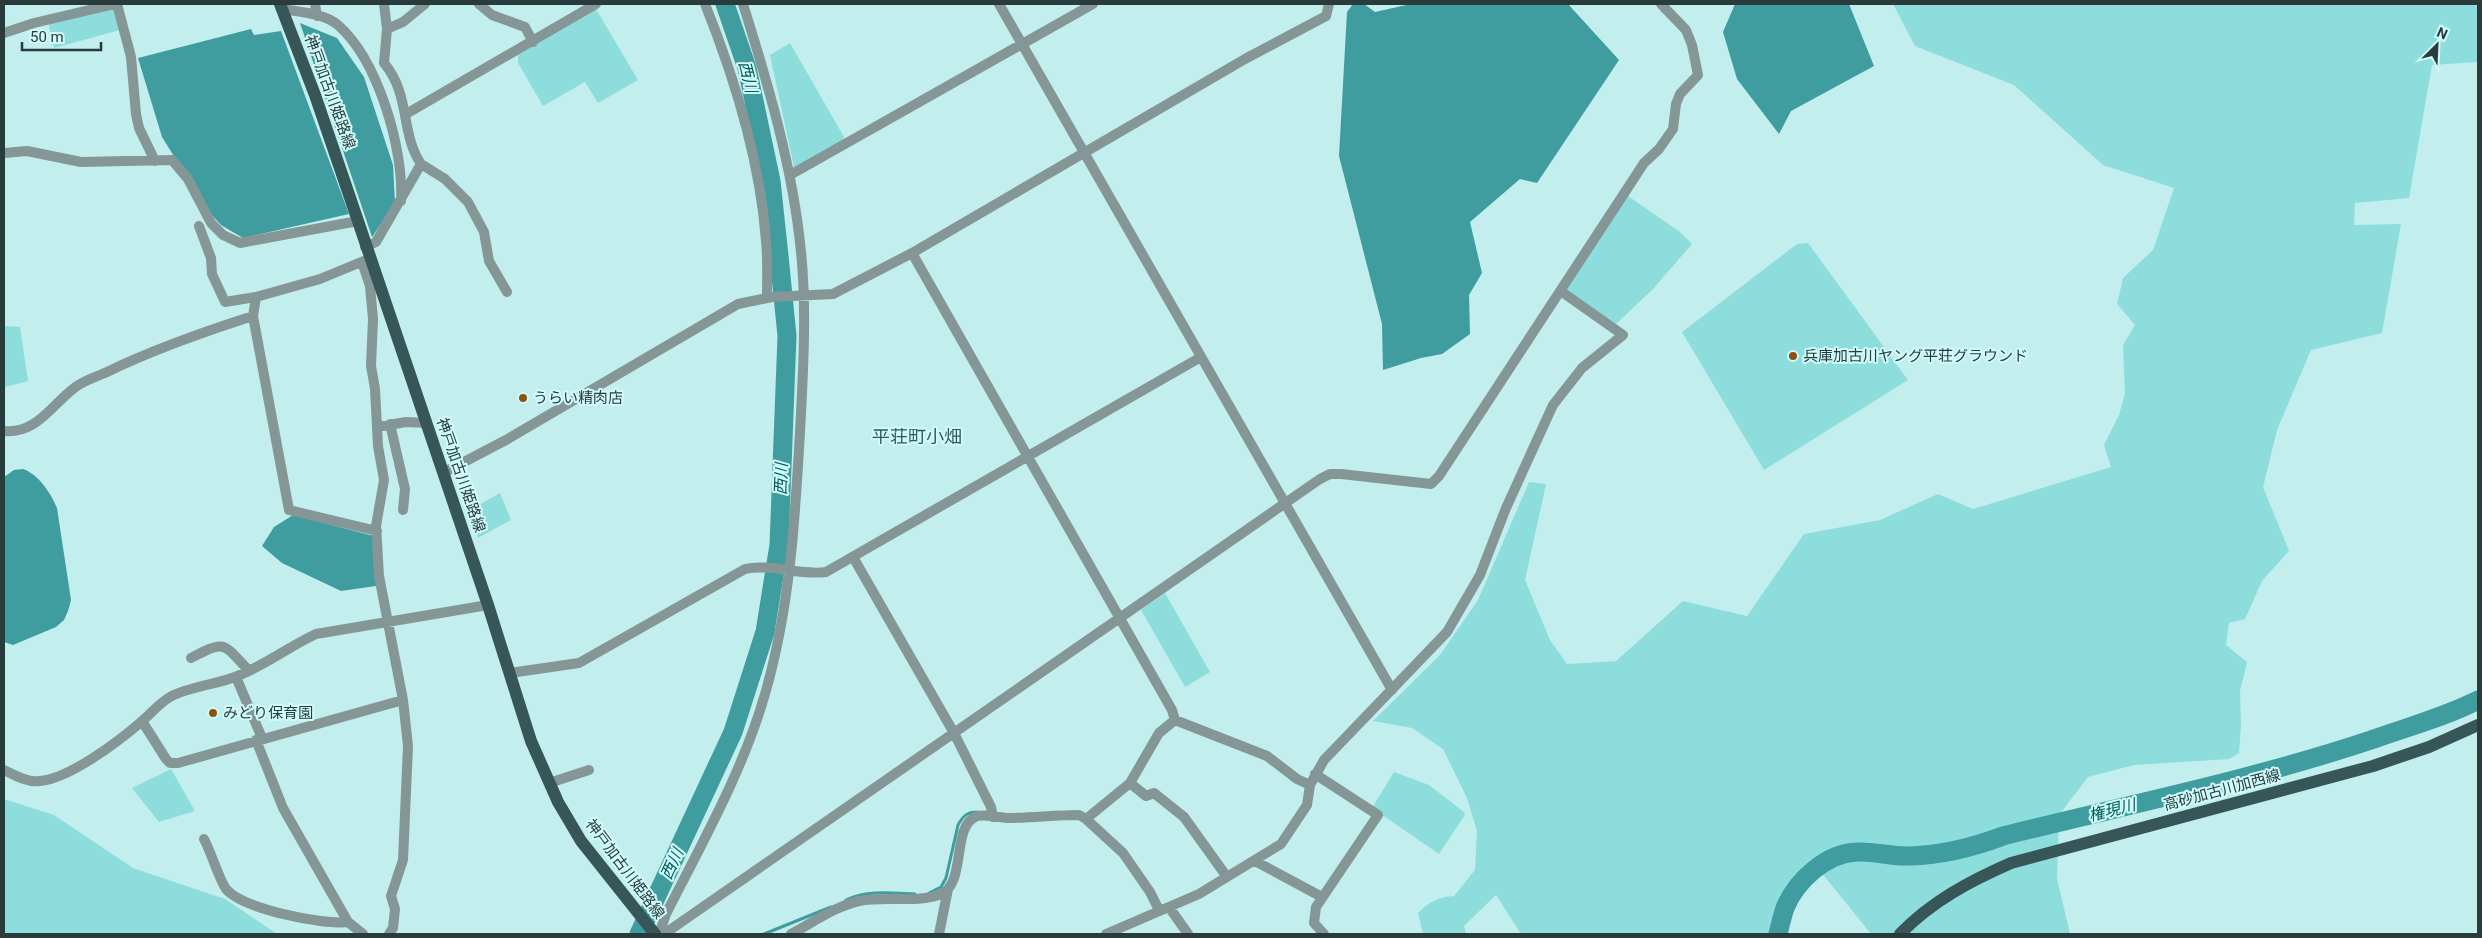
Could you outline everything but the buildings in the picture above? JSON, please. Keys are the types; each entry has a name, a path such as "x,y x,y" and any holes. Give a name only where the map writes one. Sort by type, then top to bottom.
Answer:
{"main road":[{"name":"神戸加古川姫路線","path":"281,7 315,95 358,221 366,256 427,423 488,605 530,741 549,782 581,841 658,934"},
{"name":"高砂加古川加西線","path":"1900,934 1916,918 1942,898 1970,881 2012,863 2373,766 2429,746 2478,725"}],"street":[{"path":"4,33 42,21 116,4 131,57 139,128 155,161"},
{"path":"316,4 317,16"},
{"path":"384,4 387,29 384,63 394,75 399,86 406,114 406,124 421,164 445,179 468,202 484,232 488,260 506,292"},
{"path":"387,29 402,22 424,4"},
{"path":"479,4 492,15 525,27 533,42"},
{"path":"406,114 596,4"},
{"path":"704,4 723,49 744,116 752,152 766,241 770,298"},
{"path":"658,934 738,766 765,695 780,632 791,571 802,383 802,253 790,175 776,117 743,4"},
{"path":"999,4 1392,690"},
{"path":"790,175 1093,4"},
{"path":"443,473 506,440 738,304 770,298 834,294 912,253 1245,59 1326,16 1329,4"},
{"path":"658,934 1330,474 1431,484 1440,476 1562,292 1644,163 1673,130 1676,104 1680,94 1698,75 1692,45 1686,30 1661,4"},
{"path":"281,7 317,16 337,25 361,54 379,90 398,150 401,173 401,202"},
{"path":"4,153 27,151 81,162 172,160 188,179 211,223 222,235 240,243 358,221"},
{"path":"198,226 211,258 212,274 225,302 256,297 320,279 366,256 401,202 421,164"},
{"path":"912,253 1176,720 1267,756 1297,779 1310,784"},
{"path":"366,256 373,319 371,366 376,389 378,446 384,480 377,531 379,576 403,700 409,763 404,808 405,836 403,860 392,896 395,909 393,928 390,934"},
{"path":"1106,934 1117,932 1227,877 1281,844 1306,805 1310,784 1324,760 1344,737 1447,632 1480,575 1506,508 1553,404 1582,368 1623,335 1562,292"},
{"path":"256,297 253,316 289,510 377,531"},
{"path":"4,431 14,432 28,426 61,402 73,388 152,350 253,316"},
{"path":"510,673 579,663 738,572 760,567 810,574 826,572 1201,358"},
{"path":"378,427 406,422 427,423"},
{"path":"390,424 405,489 403,510"},
{"path":"853,556 954,733 991,807 993,817"},
{"path":"4,770 18,777 39,782 69,771 106,751 142,721 154,708 172,696 236,677 264,664 297,643 316,634 488,605"},
{"path":"191,658 216,645 221,645 232,653 249,671"},
{"path":"236,677 283,808 348,922 363,934"},
{"path":"142,721 170,763 178,763 403,700"},
{"path":"1086,819 1130,783 1159,733 1176,720"},
{"path":"549,782 589,770"},
{"path":"1315,774 1378,815 1322,897 1314,912 1314,923 1324,934"},
{"path":"1130,783 1146,796 1154,793 1184,816 1227,877"},
{"path":"939,934 948,889 955,874 964,831 970,820 978,815 993,817 1079,815 1086,819 1123,853 1150,892 1188,934"},
{"path":"204,839 227,889 238,897 287,916 348,922"},
{"path":"1255,861 1322,897"},
{"path":"791,934 858,902 919,898 940,894 948,889"}],"shaded area":[{"path":"1353,4 1364,4 1375,12 1411,4 1568,4 1619,60 1537,183 1520,179 1470,222 1482,273 1469,295 1470,334 1442,354 1421,358 1383,370 1382,324 1339,156 1347,12"},
{"path":"1735,4 1849,4 1874,66 1791,111 1779,134 1737,79 1723,32"},
{"path":"1893,4 2478,4 2478,62 2432,65 2409,198 2355,203 2354,225 2401,224 2382,333 2311,350 2277,430 2263,487 2289,551 2262,581 2245,619 2229,623 2226,645 2247,662 2240,691 2241,725 2239,753 2229,759 2134,765 2088,777 2059,815 2057,878 2070,934 1871,934 1821,872 1770,934 1521,934 1496,895 1464,926 1466,934 1423,934 1418,913 1434,901 1454,896 1475,870 1477,831 1467,798 1443,749 1412,728 1373,721 1440,655 1478,600 1529,482 1546,484 1525,580 1550,640 1567,664 1616,661 1683,601 1747,616 1804,534 1880,520 1938,494 1973,509 2111,467 2104,445 2119,415 2125,394 2123,345 2135,325 2117,304 2123,278 2153,250 2174,188 2103,165 2014,85 1915,46"},
{"path":"110,7 114,10 120,30 54,48 48,22"},
{"path":"596,9 638,80 598,103 585,82 543,106 518,63 518,55"},
{"path":"300,23 337,38 364,77 393,165 395,203 372,237"},
{"path":"251,29 254,35 281,31 349,214 243,238 221,225 208,211 162,137 138,58"},
{"path":"790,43 844,137 842,143 794,167 770,55"},
{"path":"1628,196 1680,232 1692,244 1653,289 1616,324 1566,291"},
{"name":"兵庫加古川ヤング平荘グラウンド","path":"1808,243 1908,380 1764,470 1682,332 1797,244"},
{"path":"4,326 20,327 28,381 5,387"},
{"path":"23,469 34,475 43,485 57,508 71,600 64,620 56,627 13,645 4,642 4,477 14,470"},
{"path":"500,493 511,520 478,538 468,511"},
{"path":"293,515 374,536 376,586 341,591 282,563 262,546 274,527"},
{"path":"1165,593 1210,672 1185,687 1141,610"},
{"path":"171,769 195,811 159,822 132,788"},
{"path":"1394,772 1429,785 1464,812 1465,815 1439,854 1372,808"},
{"path":"4,799 54,815 133,868 225,899 277,934 4,934"}],"waterway":[{"name":"西川","path":"639,934 733,732 765,632 779,545 787,336 771,181 747,68 725,4"},
{"name":"権現川","path":"1778,934 1785,908 1797,888 1814,870 1834,857 1857,852 1910,856 1934,854 1969,847 2003,836 2280,768 2426,722 2478,700"},
{"path":"929,893 941,887 946,878 958,825 968,814 977,812"},
{"path":"846,900 871,893 915,894"},
{"path":"764,934 831,907"}],"place":[{"name":"兵庫加古川ヤング平荘グラウンド","path":"1793,356"},
{"name":"うらい精肉店","path":"523,398"},
{"name":"みどり保育園","path":"213,713"}],"district":[{"name":"平荘町小畑","path":"917,436"}]}
